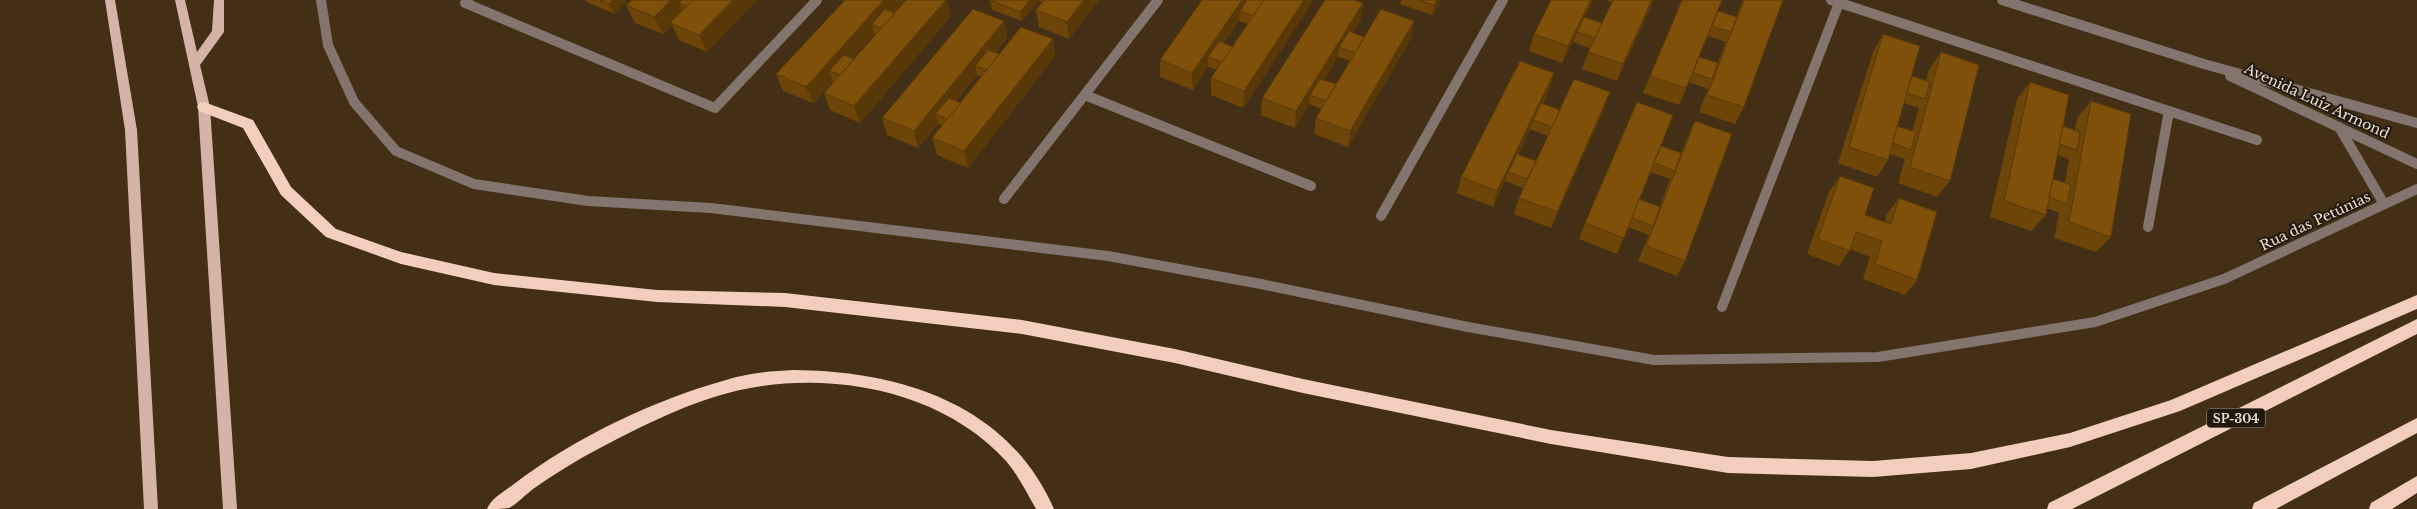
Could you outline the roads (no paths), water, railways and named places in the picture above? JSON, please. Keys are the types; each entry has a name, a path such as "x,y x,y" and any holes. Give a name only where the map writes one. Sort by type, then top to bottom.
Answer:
{"highway":[{"path":"204,106 248,124 286,191 331,233 401,258 503,280 657,296 786,300 1022,327 1175,356 1303,386 1551,438 1728,465 1873,469 1971,461 2070,440 2174,406 2417,302"},
{"name":"SP-304","path":"2055,509 2417,326"},
{"path":"495,509 522,486 592,443 664,409 740,383 803,376 857,380 910,392 961,415 1010,454 1046,509"},
{"path":"2260,509 2417,425"},
{"path":"2377,509 2417,484"}],"main road":[{"path":"110,0 131,130 152,509"},
{"path":"180,0 204,106 230,509"},
{"path":"194,65 218,32 219,0"}],"street":[{"name":"Rua das Petúnias","path":"321,0 328,45 354,102 396,151 474,184 588,202 711,208 1108,256 1261,284 1468,327 1654,360 1878,357 2095,322 2224,278 2417,189"},
{"path":"468,0 465,3 715,108 817,0"},
{"path":"1004,199 1158,0"},
{"path":"1381,216 1503,0"},
{"name":"Avenida Luiz Armond","path":"2002,0 2204,64 2417,123"},
{"path":"1722,307 1835,1 2257,140"},
{"name":"Avenida Luiz Armond","path":"2204,64 2417,164"},
{"path":"1084,95 1311,186"},
{"path":"2148,227 2169,111"},
{"path":"2339,127 2384,204"}]}
